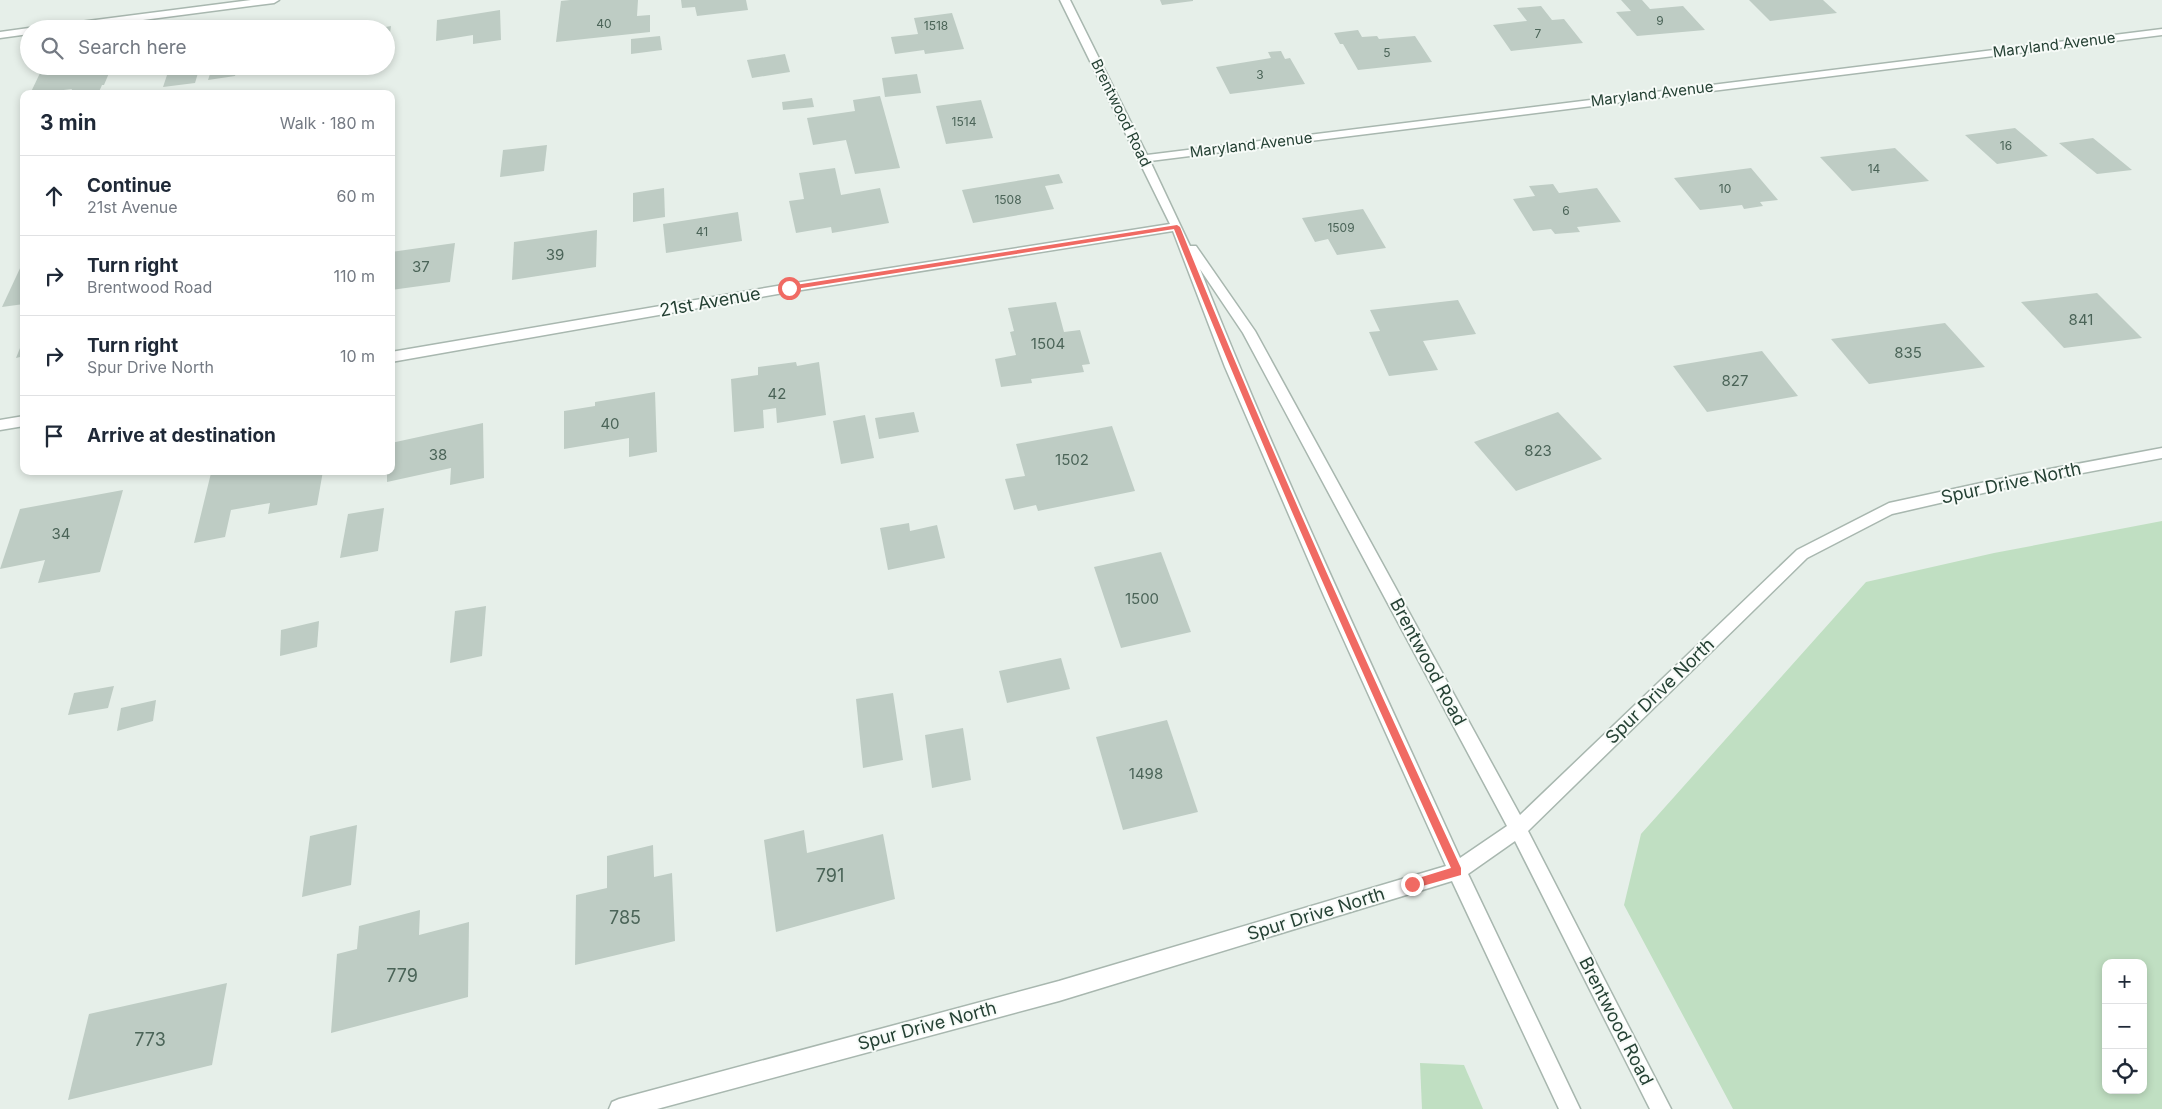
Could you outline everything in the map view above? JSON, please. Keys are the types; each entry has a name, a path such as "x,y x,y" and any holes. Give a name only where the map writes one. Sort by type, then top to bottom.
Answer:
{"street":[{"path":"119,20 274,0"},
{"name":"Brentwood Road","path":"1066,0 1177,227 1232,367 1332,596 1457,871 1570,1109"},
{"path":"0,35 20,32"},
{"name":"Maryland Avenue","path":"1143,158 2162,32"},
{"name":"Brentwood Road","path":"1177,227 1249,331 1518,829 1661,1109"},
{"name":"21st Avenue","path":"395,357 789,288 1177,227"},
{"path":"0,426 20,422"},
{"name":"Spur Drive North","path":"618,1109 1059,991 1457,871 1518,829 1802,554 1889,509 2018,480 2162,453"}],"green space":[{"path":"2162,521 2162,1109 1733,1109 1624,905 1641,834 1866,582 1994,553"},
{"path":"1420,1063 1464,1065 1483,1109 1422,1109"}],"building":[{"path":"638,0 637,16 650,15 650,32 556,42 561,1"},
{"path":"681,0 746,0 748,10 697,16 695,7 682,8"},
{"path":"1160,0 1193,0 1193,1 1162,5"},
{"path":"1621,0 1642,0 1650,9 1683,6 1705,30 1637,36 1616,12 1631,11"},
{"path":"1749,0 1823,0 1837,13 1770,21"},
{"path":"1541,6 1552,20 1564,19 1583,43 1511,51 1493,25 1527,21 1517,8"},
{"path":"500,10 501,40 473,44 473,35 436,41 437,20"},
{"path":"952,13 964,49 925,54 924,50 895,54 891,37 918,34 914,18"},
{"path":"1358,30 1362,37 1377,36 1379,39 1415,36 1432,62 1358,70 1343,44 1340,44 1334,33"},
{"path":"660,36 662,50 631,54 631,39"},
{"path":"1281,51 1285,59 1290,58 1305,84 1230,94 1216,67 1271,58 1268,52"},
{"path":"785,54 790,72 752,78 747,60"},
{"path":"917,74 921,93 885,97 882,78"},
{"path":"39,75 108,75 100,90 32,90"},
{"path":"167,75 197,75 195,83 163,87"},
{"path":"210,75 235,75 235,76 208,80"},
{"path":"880,96 900,168 855,174 846,140 813,145 807,118 855,111 853,100"},
{"path":"812,98 814,107 783,110 782,102"},
{"path":"981,100 993,138 946,144 936,106"},
{"path":"2015,128 2048,156 1997,164 1965,135"},
{"path":"2093,138 2132,170 2097,174 2059,143"},
{"path":"547,145 544,171 500,177 503,150"},
{"path":"1895,148 1929,181 1852,191 1820,157"},
{"path":"835,168 841,195 880,188 889,223 832,233 831,227 796,233 789,201 804,199 799,173"},
{"path":"1751,168 1778,200 1760,202 1763,206 1744,209 1742,205 1700,210 1674,178"},
{"path":"1059,174 1063,183 1045,186 1054,209 973,223 962,190"},
{"path":"1553,184 1559,193 1597,188 1621,222 1577,227 1580,232 1555,234 1551,229 1533,231 1513,199 1535,196 1529,186"},
{"path":"664,188 665,217 633,222 633,193"},
{"path":"1363,209 1386,248 1337,255 1328,239 1315,242 1302,218"},
{"path":"738,212 742,241 666,253 663,224"},
{"path":"597,230 596,267 512,280 514,242"},
{"path":"455,243 450,282 395,289 395,251"},
{"path":"20,268 20,305 2,307"},
{"path":"2097,293 2142,338 2064,348 2021,302"},
{"path":"1458,300 1476,334 1423,341 1438,370 1389,376 1369,332 1380,331 1370,310"},
{"path":"1056,302 1064,332 1080,330 1090,364 1082,365 1084,372 1031,379 1032,383 1001,387 995,359 1016,355 1010,332 1014,331 1008,308"},
{"path":"1945,323 1985,367 1869,384 1831,339"},
{"path":"20,348 20,357 16,358"},
{"path":"1762,351 1798,396 1707,412 1673,366"},
{"path":"796,362 797,366 819,362 826,415 777,423 776,408 763,410 764,428 734,432 731,379 758,375 758,367"},
{"path":"655,392 657,452 629,457 629,438 564,449 564,411 595,406 595,402"},
{"path":"914,412 919,432 879,439 875,418"},
{"path":"1558,412 1602,459 1516,491 1474,442"},
{"path":"865,415 874,458 841,464 833,421"},
{"path":"483,423 484,478 450,485 451,468 387,482 387,475 395,475 395,442"},
{"path":"1112,426 1135,491 1038,511 1036,505 1014,510 1005,479 1025,476 1016,444"},
{"path":"211,475 322,475 317,505 268,514 270,503 231,510 225,537 194,543"},
{"path":"123,490 100,572 38,583 45,560 0,569 20,509"},
{"path":"384,508 378,551 340,558 348,514"},
{"path":"909,523 910,531 937,525 945,558 888,570 880,528"},
{"path":"1161,552 1191,632 1121,648 1094,567"},
{"path":"486,606 482,656 450,663 455,611"},
{"path":"319,621 317,647 280,656 281,630"},
{"path":"1061,658 1070,689 1007,703 999,671"},
{"path":"114,686 108,708 68,715 74,693"},
{"path":"893,693 903,760 863,768 856,699"},
{"path":"156,700 153,721 117,731 121,708"},
{"path":"1167,720 1198,812 1123,830 1096,737"},
{"path":"963,728 971,780 932,788 925,735"},
{"path":"357,825 351,885 302,897 310,836"},
{"path":"804,830 807,853 883,834 895,899 776,932 764,840"},
{"path":"653,845 654,877 672,873 675,941 575,965 576,895 607,888 607,856"},
{"path":"420,910 419,935 469,922 468,997 331,1033 337,954 357,949 359,926"},
{"path":"227,983 212,1065 68,1100 89,1014"}],"route":[{"path":"789,288 1177,227 1232,367 1332,596 1457,871 1412,884"}]}
